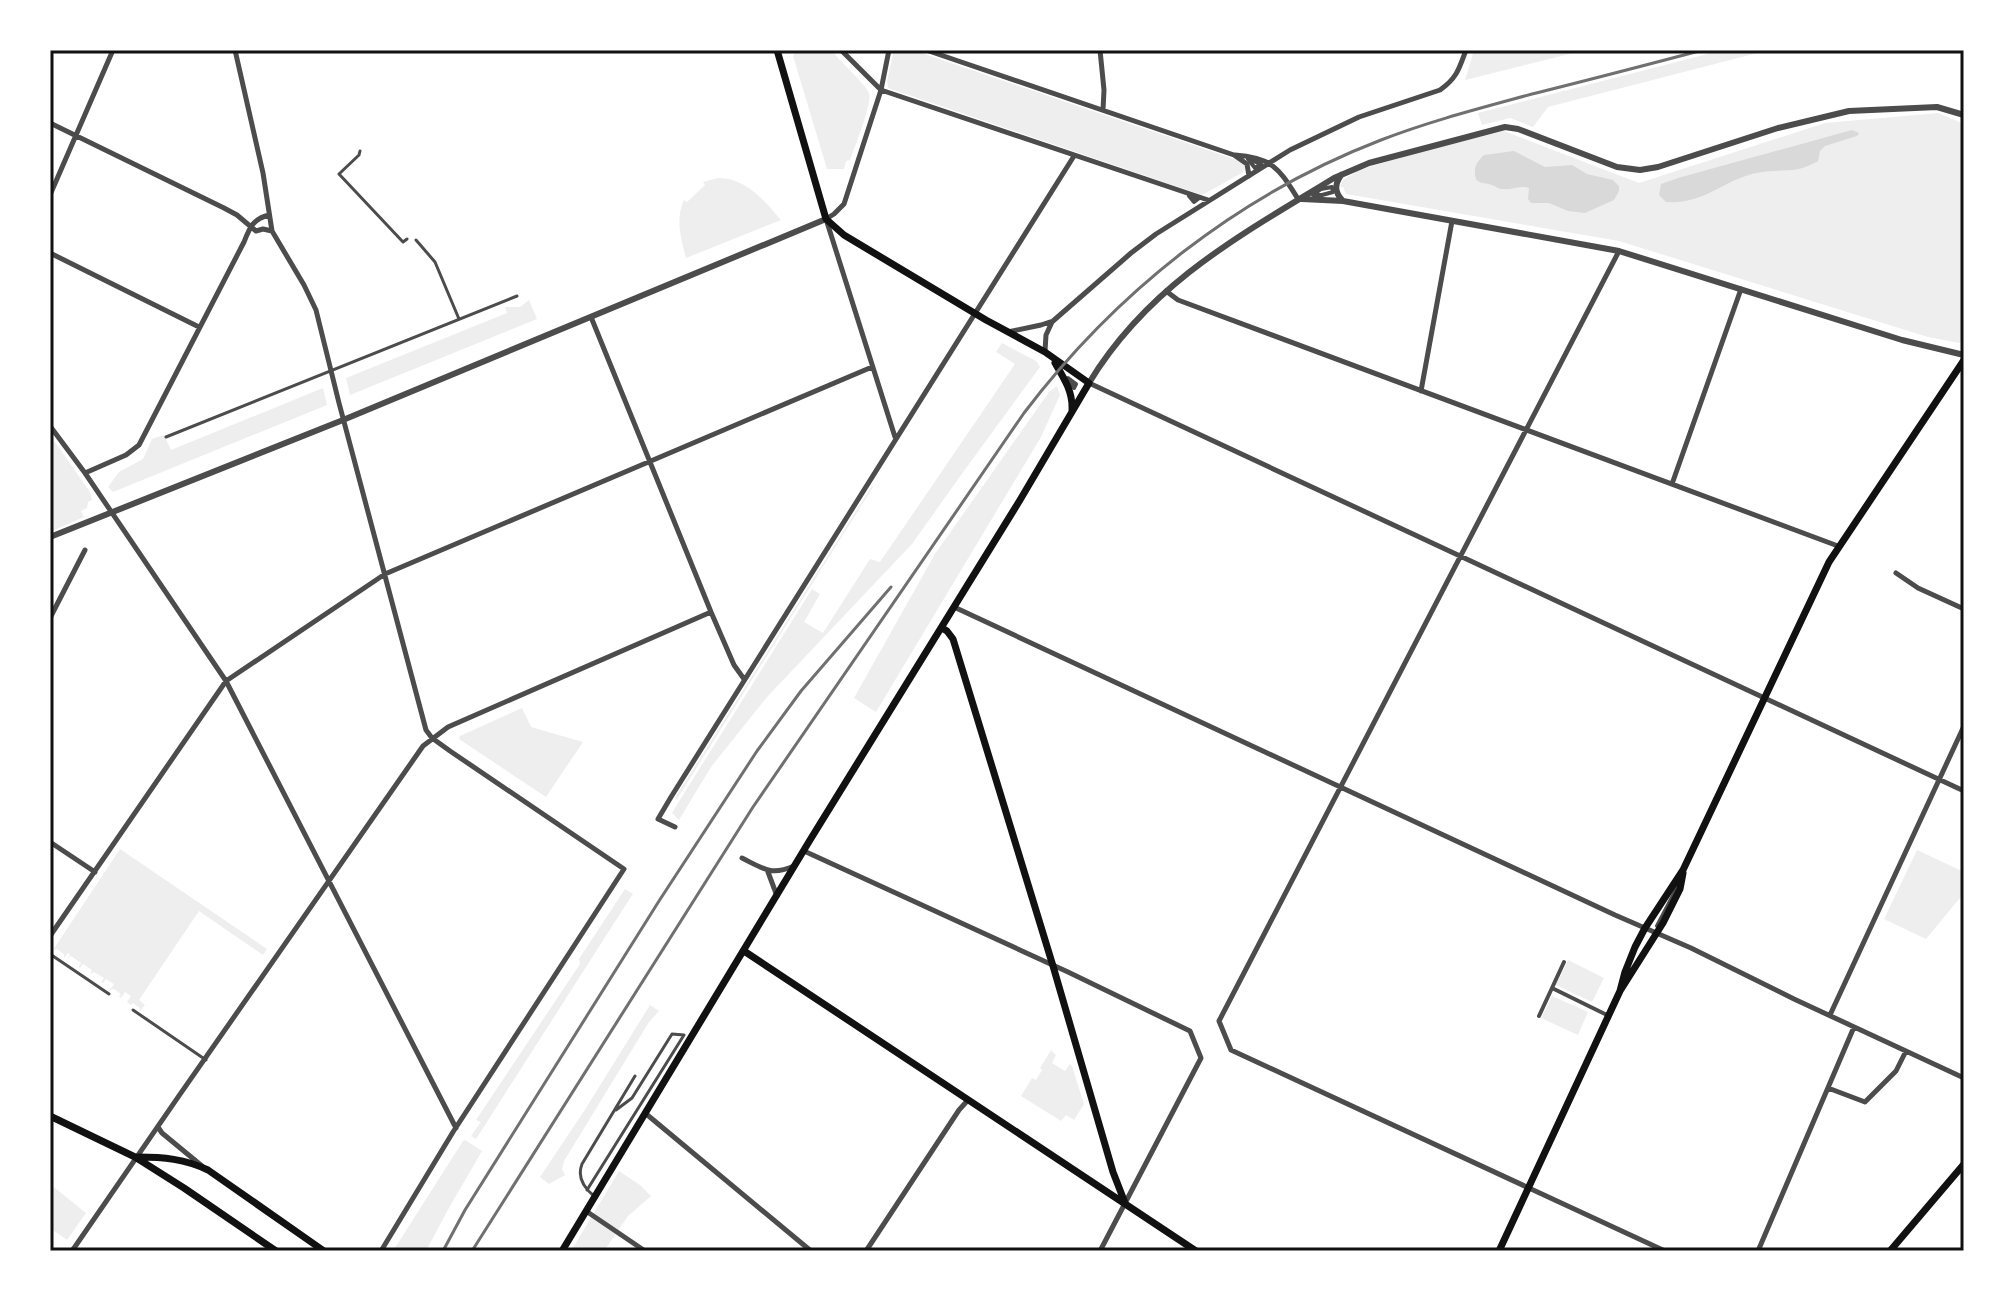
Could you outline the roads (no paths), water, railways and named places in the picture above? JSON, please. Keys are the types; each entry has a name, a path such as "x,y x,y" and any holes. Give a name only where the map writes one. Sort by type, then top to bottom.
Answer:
{"main road":[{"path":"562,1251 688,1036 744,951 1089,383 1048,355 851,240 826,219 779,51"},
{"path":"1048,355 1068,386 1073,401 1072,412"},
{"path":"1499,1251 1609,1016 1645,928 1683,870 1838,546 1964,357"},
{"path":"942,628 953,639 1113,1172 1125,1203"},
{"path":"1620,991 1657,933 1680,889 1683,870"},
{"path":"744,951 1196,1251"},
{"path":"50,1116 135,1157 276,1251"},
{"path":"135,1157 173,1158 208,1170 324,1251"},
{"path":"1890,1251 1964,1164"}],"street":[{"path":"50,195 113,50"},
{"path":"235,50 263,173 272,231 314,303 425,726 432,738 624,869 456,1128 381,1251"},
{"path":"841,50 881,90 1208,200"},
{"path":"50,537 343,420 826,219 844,204 881,90 889,50"},
{"path":"926,50 1234,155 1270,163 1280,171 1298,199"},
{"path":"1100,50 1103,110"},
{"path":"1048,355 1046,335 1053,321 1131,253 1191,210 1290,150 1341,124 1440,90 1457,74 1466,50"},
{"path":"1964,115 1937,107 1849,111 1778,128 1670,164 1640,170 1617,167 1518,129 1505,127 1401,153 1341,175 1298,199 1216,253 1166,291 1129,327 1089,383 1964,791"},
{"path":"50,123 224,208 256,231"},
{"path":"1234,155 1247,164 1249,176"},
{"path":"675,827 658,819 1074,156"},
{"path":"1341,175 1336,186 1343,201"},
{"path":"1186,194 1191,210"},
{"path":"1298,199 1343,201 1619,251 1964,357"},
{"path":"85,473 136,449 250,225 269,215"},
{"path":"826,219 895,438"},
{"path":"1421,391 1452,221"},
{"path":"244,242 256,231 272,231"},
{"path":"1619,251 1219,1021 1231,1050 1665,1251"},
{"path":"50,253 199,327"},
{"path":"1672,484 1741,289"},
{"path":"1166,291 1178,300 1838,546"},
{"path":"591,317 711,612 734,665 744,679"},
{"path":"1008,332 1053,321"},
{"path":"50,936 226,681 385,574 872,367"},
{"path":"50,426 226,681 456,1128"},
{"path":"50,618 85,550"},
{"path":"1896,573 1918,588 1964,609"},
{"path":"954,607 1964,1078"},
{"path":"72,1251 423,746 448,727 711,612"},
{"path":"1830,1015 1964,726"},
{"path":"50,842 95,872"},
{"path":"804,851 1190,1031 1201,1058 1100,1251"},
{"path":"742,858 768,871 780,872 795,866"},
{"path":"768,871 777,896"},
{"path":"1677,887 1679,890 1660,924 1657,926 1677,887"},
{"path":"1539,1016 1564,962"},
{"path":"1552,988 1609,1016"},
{"path":"1758,1251 1854,1027"},
{"path":"1828,1088 1865,1102 1896,1071 1906,1051"},
{"path":"866,1251 968,1099"},
{"path":"645,1113 811,1251"},
{"path":"158,1127 208,1170"},
{"path":"586,1210 645,1251"}],"lane":[{"path":"360,151 339,174 403,242 407,239"},
{"path":"416,240 437,266 459,319"},
{"path":"166,437 517,296"},
{"path":"50,954 109,994"},
{"path":"133,1010 206,1060"},
{"path":"587,1190 688,1036 672,1034 632,1098 612,1112"},
{"path":"594,1197 581,1178 580,1169 635,1076"}],"railway":[{"path":"472,1251 753,807 1024,413 1098,327 1183,252 1229,219 1328,163 1381,140 1437,121 1703,50"},
{"path":"443,1251 465,1210 659,901 757,751 801,691 891,587"}]}
